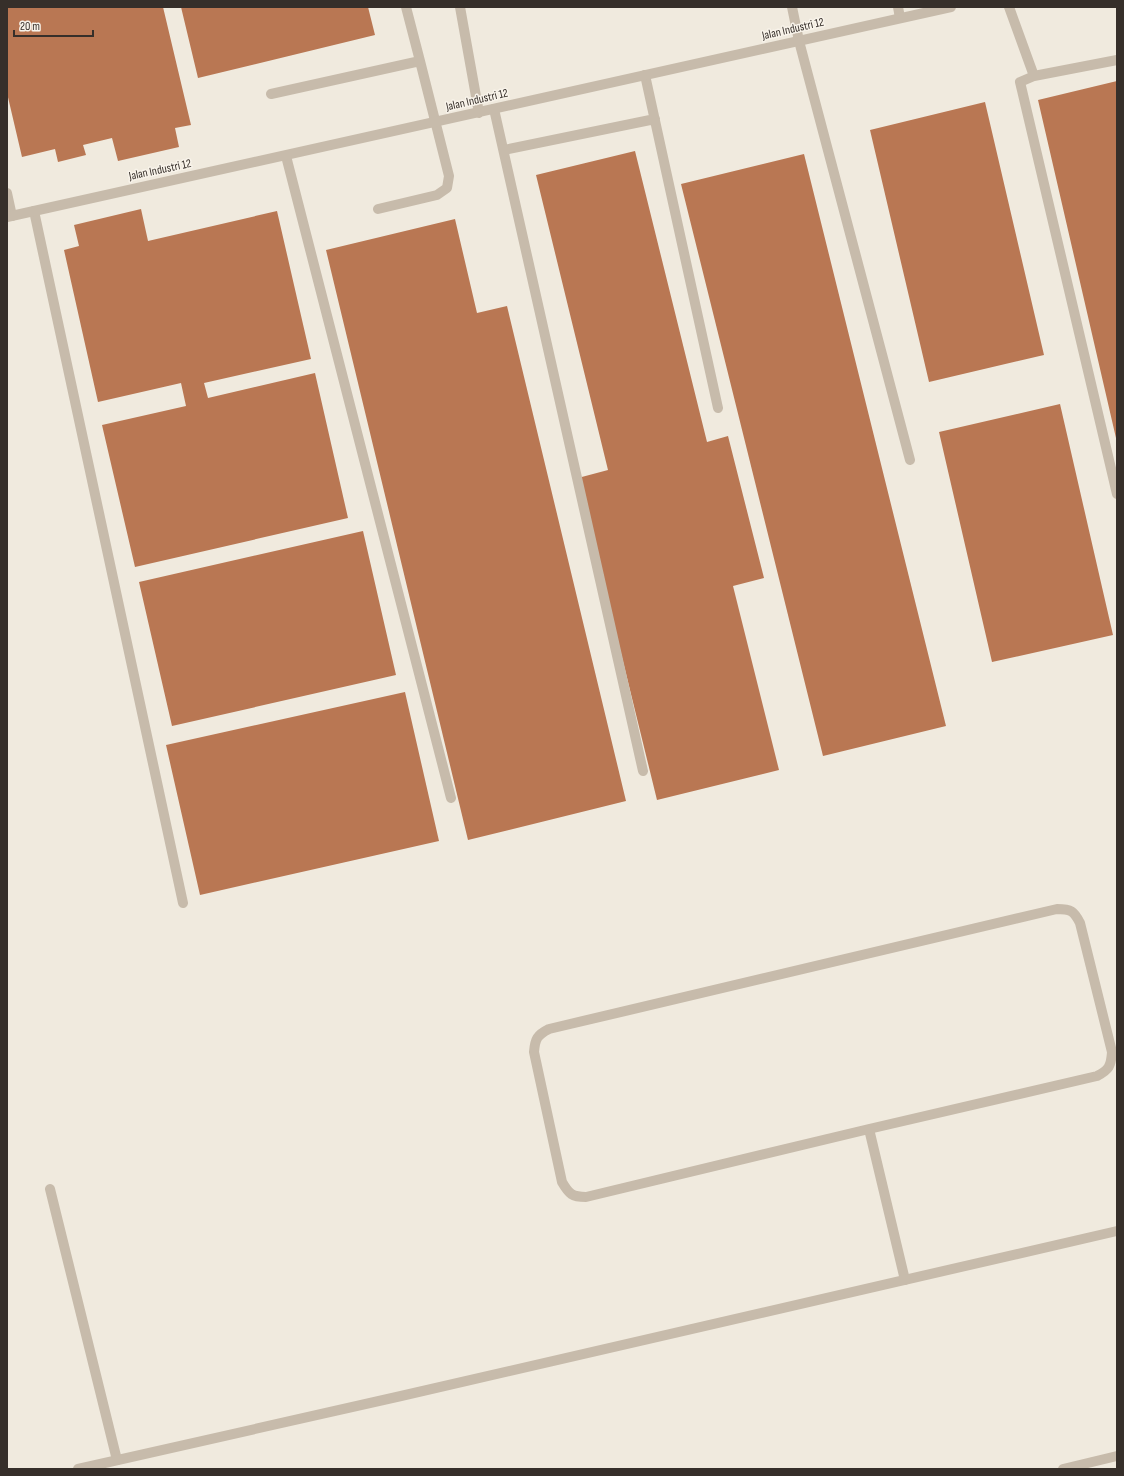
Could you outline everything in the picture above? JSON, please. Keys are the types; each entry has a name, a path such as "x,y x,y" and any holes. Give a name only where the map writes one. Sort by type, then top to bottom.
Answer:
{"street":[{"path":"378,209 437,195 447,188 449,176 406,7"},
{"path":"460,7 479,113"},
{"path":"792,7 799,41 910,460"},
{"path":"898,7 900,18"},
{"name":"Jalan Industri 12","path":"10,217 952,7"},
{"path":"1009,7 1034,76"},
{"path":"271,94 420,60"},
{"path":"1117,60 1034,76 1020,82 1117,494"},
{"path":"645,76 718,408"},
{"path":"494,109 643,771"},
{"path":"504,150 655,119"},
{"path":"286,156 451,798"},
{"path":"7,193 10,217"},
{"path":"34,211 183,903"},
{"path":"1057,908 1067,909 1076,914 1080,923 1112,1052 1111,1062 1106,1071 1097,1076 869,1130 586,1197 576,1197 567,1191 562,1182 534,1052 535,1042 540,1034 549,1029 1057,908"},
{"path":"869,1130 905,1280"},
{"path":"50,1189 117,1460"},
{"path":"78,1469 1117,1231"},
{"path":"1063,1469 1117,1456"}],"building":[{"path":"7,7 163,7 191,125 175,128 179,147 118,161 112,138 83,145 86,155 58,162 55,149 22,157 7,93"},
{"path":"181,7 368,7 375,35 198,78"},
{"path":"1117,81 1117,438 1116,438 1038,100"},
{"path":"985,102 1044,355 929,382 870,130"},
{"path":"635,151 707,442 728,436 764,578 733,586 779,770 657,800 578,478 608,470 536,175"},
{"path":"804,154 946,726 823,756 681,184"},
{"path":"141,209 148,241 277,211 311,359 204,383 208,398 315,373 348,518 135,567 102,425 186,406 181,383 98,402 64,250 79,246 74,225"},
{"path":"455,219 477,313 507,306 626,801 468,840 326,250"},
{"path":"1060,404 1113,635 992,662 939,432"},
{"path":"363,531 396,675 172,726 139,582"},
{"path":"405,692 439,841 200,895 166,745"}]}
